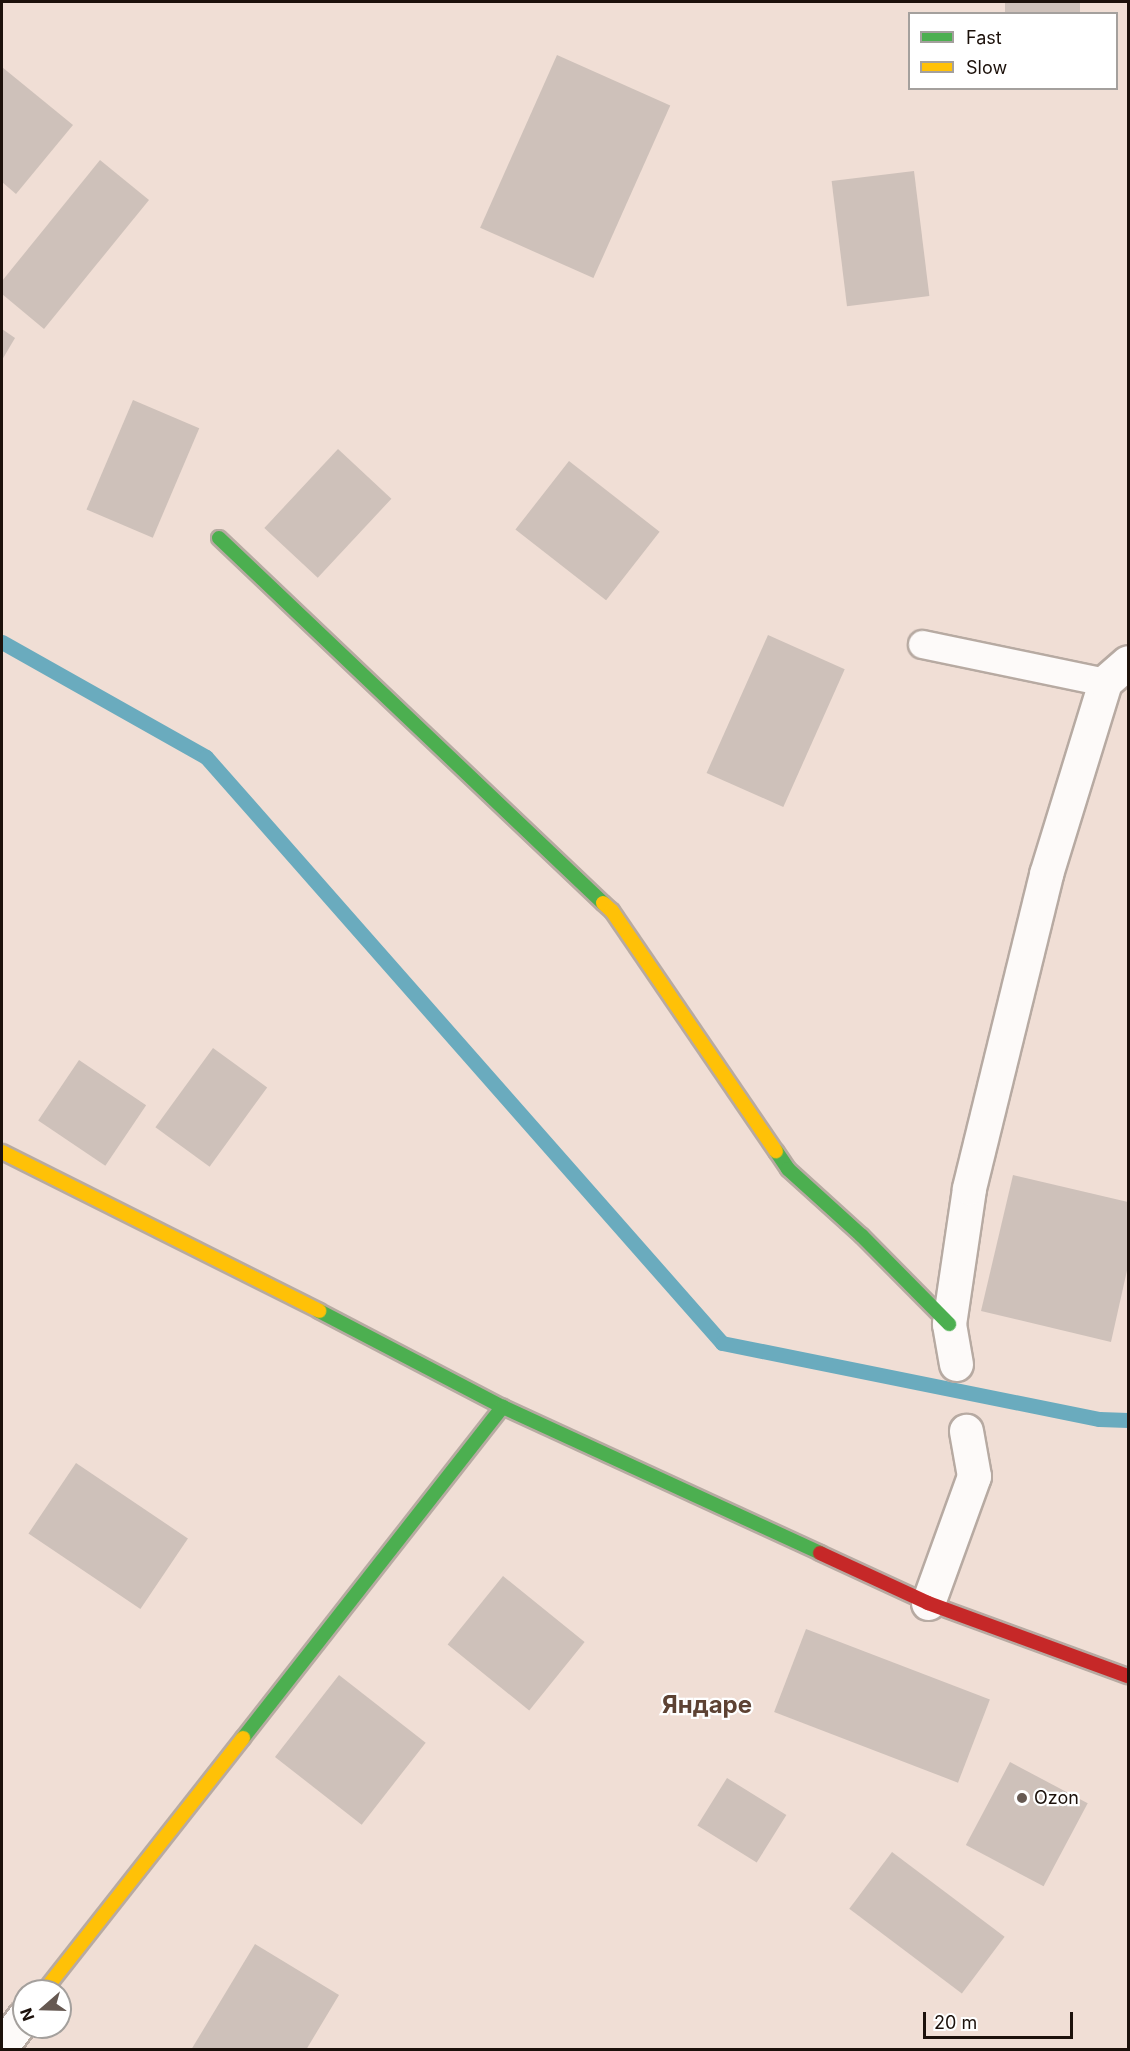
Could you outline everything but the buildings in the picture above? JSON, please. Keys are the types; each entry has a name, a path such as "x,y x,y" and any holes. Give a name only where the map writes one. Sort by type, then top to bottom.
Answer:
{"street":[{"path":"219,538 612,911 788,1169 862,1236 949,1324"},
{"path":"956,1365 949,1324 969,1188 1046,874 1117,672"},
{"path":"2,1152 218,1258 503,1407 928,1603 1128,1676"},
{"path":"53,1979 503,1407"},
{"path":"928,1603 974,1476 966,1431"},
{"path":"2,2046 12,2033"}],"lane":[{"path":"922,644 1117,672"}],"waterway":[{"path":"2,642 206,757 722,1343 1099,1419 1128,1420"}],"traffic: fast":[{"path":"219,538 603,903"},
{"path":"776,1151 788,1169 862,1236 949,1324"},
{"path":"319,1311 503,1407 820,1553"},
{"path":"243,1738 503,1407"}],"traffic: slow":[{"path":"603,903 612,911 776,1151"},
{"path":"2,1152 319,1311"},
{"path":"53,1979 243,1738"}],"traffic: jam":[{"path":"820,1553 928,1603 1128,1676"}],"place":[{"name":"Ozon","path":"1022,1798"}],"district":[{"name":"Яндаре","path":"707,1705"}]}
